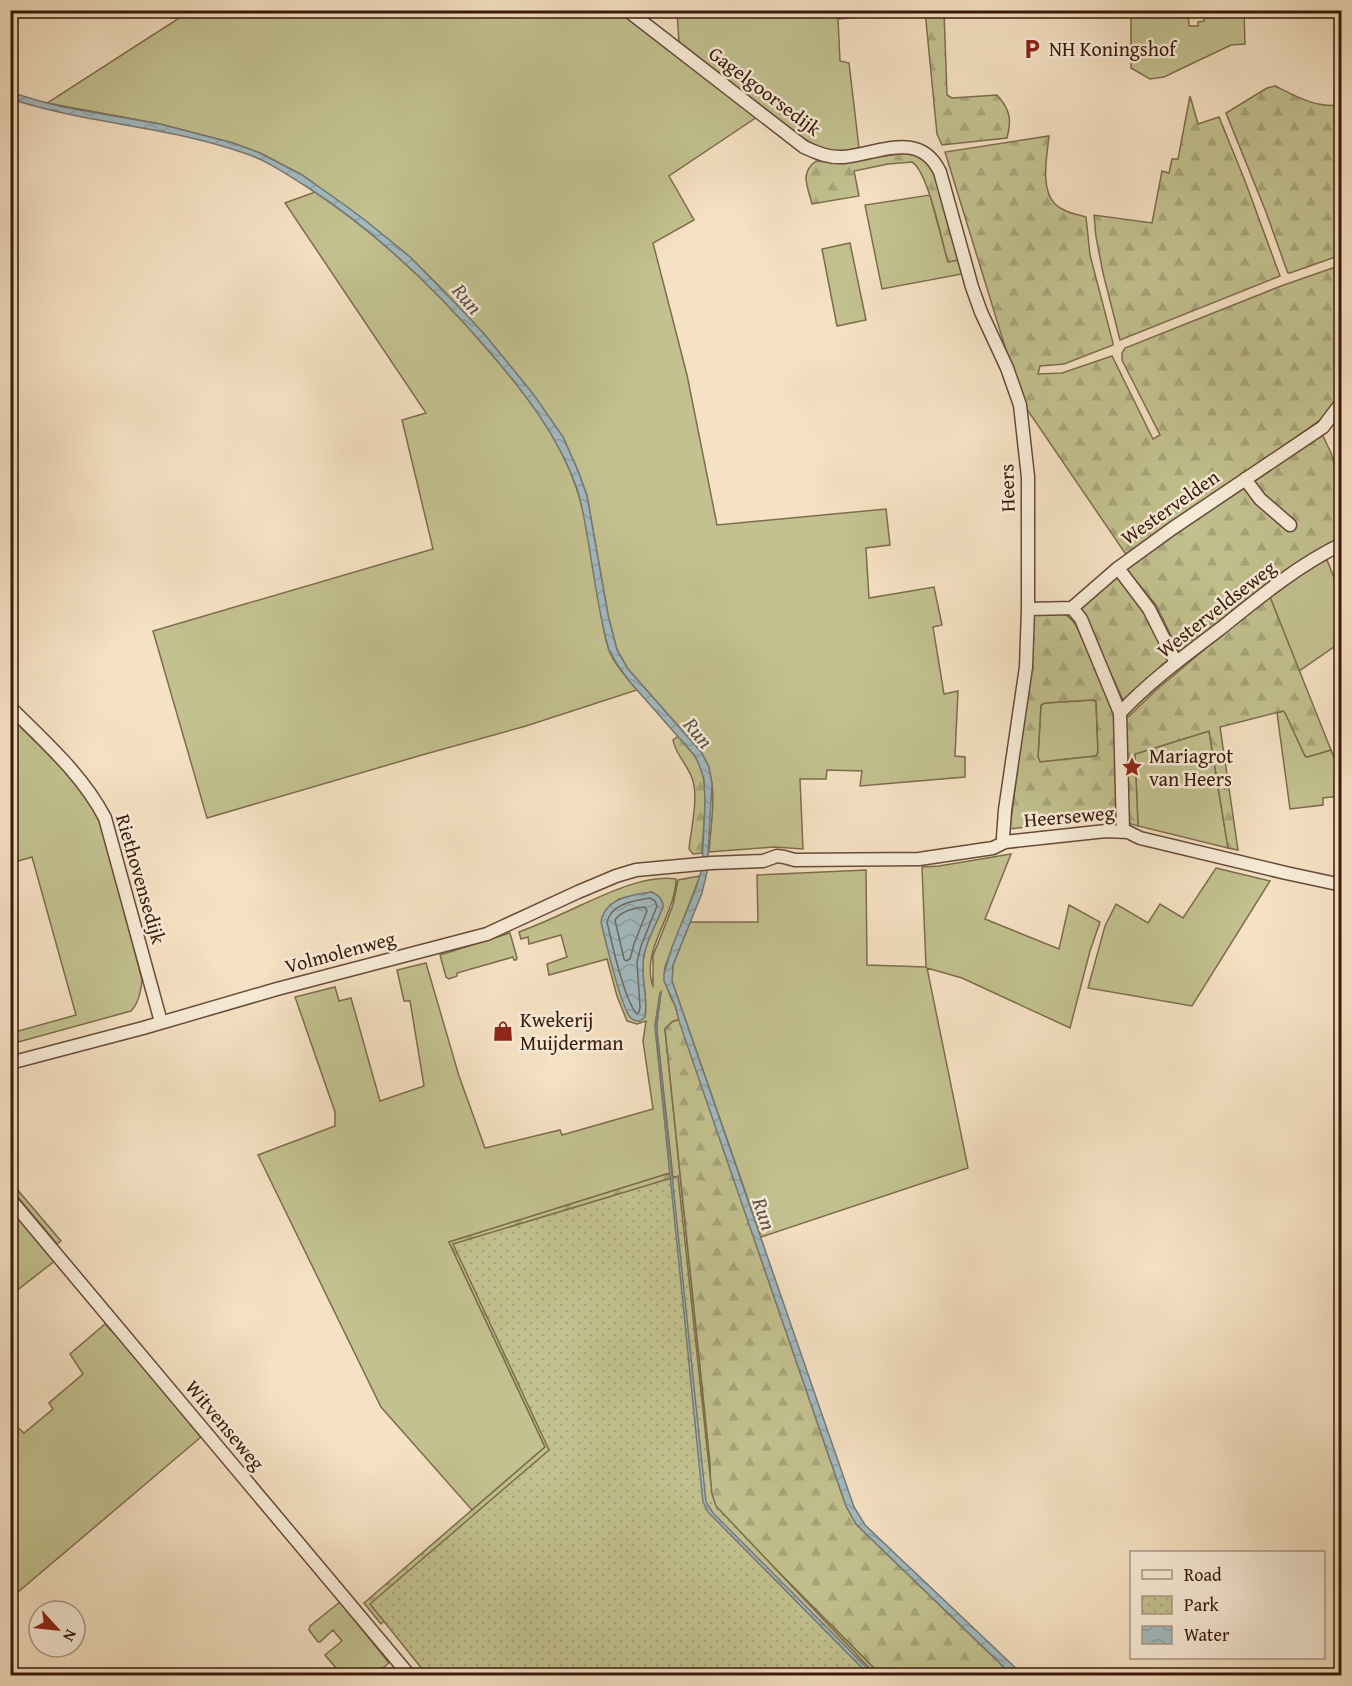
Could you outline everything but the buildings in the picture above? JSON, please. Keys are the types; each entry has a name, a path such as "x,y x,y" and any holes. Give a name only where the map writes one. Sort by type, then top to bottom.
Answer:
{"street":[{"name":"Gagelgoorsedijk","path":"627,10 804,147 831,157 844,157 908,146 932,153"},
{"name":"Heers","path":"932,153 940,171 972,287 1007,368 1020,405 1028,477 1026,668 1005,810 1003,837 1005,842"},
{"name":"Westervelden","path":"1072,608 1118,568 1173,528 1323,427 1341,402"},
{"name":"Westervelden","path":"1245,479 1260,499 1290,525"},
{"name":"Westerveldseweg","path":"1120,713 1176,663 1263,594 1341,544"},
{"name":"Westervelden","path":"1118,568 1149,609 1176,663"},
{"path":"1028,609 1072,608 1081,619 1120,713 1123,831"},
{"name":"Riethovensedijk","path":"10,707 76,774 96,801 105,818 161,1022"},
{"name":"Heerseweg","path":"674,866 763,861 786,865 795,860 919,860 993,849 1005,842 1123,831 1140,838 1341,885"},
{"name":"Volmolenweg","path":"10,1063 487,934 616,876 636,870 674,866"},
{"name":"Witvenseweg","path":"10,1199 410,1676"}],"green space":[{"path":"917,10 918,12 838,19 840,61 849,63 859,148 841,152 816,146 803,138 679,43 677,11"},
{"path":"190,11 619,11 757,117 669,176 694,220 653,243 687,375 717,525 886,509 890,545 866,548 869,598 934,587 942,625 933,627 944,694 958,691 955,756 965,757 965,777 860,786 862,771 827,770 826,779 800,779 803,849 774,847 709,852 713,800 711,775 707,763 701,752 628,669 617,650 608,615 587,496 578,471 563,437 525,384 485,335 410,257 366,221 302,175 260,153 233,143 160,124 47,103"},
{"path":"925,11 944,11 947,95 952,98 997,95 1009,115 1007,138 942,145 937,134"},
{"path":"1131,11 1188,11 1189,26 1198,26 1198,22 1204,21 1204,11 1244,11 1245,44 1231,45 1164,77 1150,79 1131,68"},
{"path":"1275,86 1315,103 1341,105 1341,255 1290,273 1288,273 1226,113 1267,88"},
{"path":"1190,96 1198,124 1219,117 1280,276 1120,340 1103,273 1094,215 1152,223 1162,171 1169,173 1172,159 1178,159"},
{"path":"1049,136 1046,162 1047,190 1050,198 1058,207 1086,217 1090,255 1113,345 1064,364 1040,366 1038,374 1062,373 1112,356 1153,439 1160,435 1122,360 1125,348 1281,286 1341,265 1341,397 1320,420 1127,556 1022,402 945,152"},
{"path":"903,150 927,158 936,179 958,260 948,262 929,192 918,168 912,162 854,171 859,196 812,204 806,175 816,161 839,163"},
{"path":"315,192 387,247 431,288 505,371 531,403 553,437 571,474 582,507 608,648 612,658 637,690 526,726 207,818 153,631 433,549 402,420 426,413 285,203"},
{"path":"930,195 948,262 958,260 962,274 882,289 865,205"},
{"path":"850,243 866,320 837,326 822,249"},
{"path":"1319,433 1323,436 1331,453 1341,487 1341,542 1181,656 1156,605 1126,569"},
{"path":"1327,560 1341,595 1341,642 1299,671 1270,597 1308,567"},
{"path":"1116,575 1148,614 1170,662 1123,700 1081,610 1083,600"},
{"path":"1270,597 1331,750 1305,756 1283,711 1220,727 1238,850 1228,848 1209,731 1135,754 1138,826 1128,823 1125,720 1155,691"},
{"path":"1060,613 1073,621 1112,704 1118,822 1093,819 1010,829 1033,615","holes":["1096,701 1098,752 1096,756 1040,762 1038,757 1041,705"]},
{"path":"1096,701 1098,752 1096,756 1040,762 1038,757 1041,705"},
{"path":"1283,711 1305,756 1331,750 1341,774 1341,804 1340,796 1323,798 1323,805 1290,809 1277,713"},
{"path":"10,715 77,782 101,821 142,980 138,1001 131,1011 11,1044 11,1033 76,1015 32,857 18,861 11,836"},
{"path":"1209,731 1228,848 1138,826 1135,754"},
{"path":"678,736 697,759 702,772 705,807 702,853 693,854 689,849 695,794 690,773 674,745 673,740"},
{"path":"1011,854 985,919 1059,949 1069,905 1100,922 1070,1028 962,978 927,968 968,1168 761,1237 672,981 673,965 690,922 758,922 757,875 866,870 867,965 926,967 922,867"},
{"path":"1216,868 1270,881 1192,1006 1088,988 1105,926 1116,904 1148,923 1160,904 1183,918"},
{"path":"700,876 665,967 666,984 679,1019 665,1029 710,1463 711,1496 716,1509 879,1673 877,1675 874,1675 713,1513 682,1260 657,1031 661,992 655,1026 670,1173 449,1242 545,1447 472,1510 381,1407 258,1155 335,1126 335,1112 295,997 335,987 339,1001 351,998 380,1101 424,1086 410,1001 404,1001 397,970 426,963 459,1076 485,1148 560,1130 562,1135 653,1109 643,1041 646,1021 637,1024 627,1021 617,996 607,959 549,975 547,964 567,957 561,935 529,944 528,937 521,939 519,932 620,888 649,880 676,879 671,906 651,959 650,973 653,987 653,956 673,905 678,880","holes":["652,892 663,907 647,943 644,958 645,1017 609,906 619,899"]},
{"path":"510,933 516,960 513,957 457,973 457,976 449,979 446,977 440,955"},
{"path":"679,1019 846,1506 856,1524 1012,1675 877,1675 879,1673 716,1509 711,1496 710,1463 665,1029"},
{"path":"670,1173 672,1184 559,1451 381,1624 364,1603 545,1447 449,1242"},
{"path":"678,1176 712,1494 716,1506 876,1675 427,1675 370,1604 549,1450 453,1244"},
{"path":"10,1181 61,1241 57,1244 11,1189"},
{"path":"10,1205 56,1260 11,1295 10,1295"},
{"path":"105,1324 127,1347 201,1437 11,1598 10,1421 24,1433 53,1409 49,1403 83,1374 70,1354"},
{"path":"340,1602 389,1663 374,1675 342,1675 325,1655 342,1641 333,1630 318,1642 309,1630 310,1626"}],"water":[{"path":"10,92 63,107 160,124 233,143 260,153 302,175 366,221 410,257 485,335 534,395 563,437 587,496 608,615 617,650 628,669 701,752 709,767 712,784 707,872 702,893 673,965 672,981 854,1507 865,1525 1023,1675 1012,1675 856,1524 846,1506 675,1005 664,981 672,947 702,868 704,779 695,756 630,682 609,650 580,498 568,467 549,431 527,398 501,366 425,282 379,240 304,185 267,163 244,153 186,137 40,107 11,99"},
{"path":"652,892 660,898 663,907 645,950 643,972 645,1017 637,1021 631,1018 623,1002 601,922 603,914 613,903 628,896"},
{"path":"661,992 657,1031 706,1502 713,1513 874,1675 869,1675 708,1512 703,1502 655,1026"}],"place":[{"name":"NH Koningshof","path":"1032,49"},
{"name":"Mariagrot van Heers","path":"1132,767"},
{"name":"Kwekerij Muijderman","path":"503,1031"}],"water label":[{"name":"Run","path":"467,299"},
{"name":"Run","path":"698,733"},
{"name":"Run","path":"764,1214"}]}
